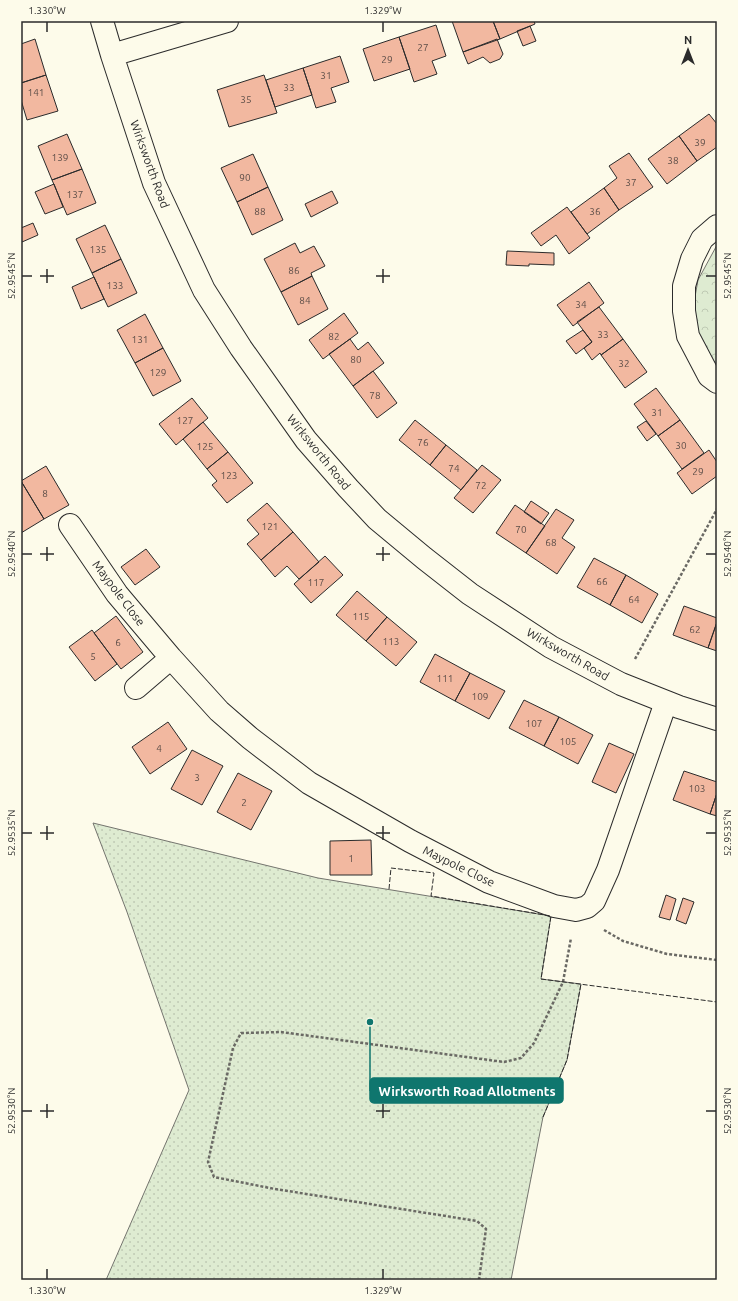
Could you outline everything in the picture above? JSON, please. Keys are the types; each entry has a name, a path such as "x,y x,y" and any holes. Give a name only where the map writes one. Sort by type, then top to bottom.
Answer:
{"street":[{"name":"Wirksworth Road","path":"102,21 154,183 204,290 241,348 306,440 377,519 464,589 551,647 622,684 666,702 717,719"},
{"path":"112,55 227,21"},
{"path":"717,226 702,239 692,259 684,286 684,311 688,336 709,376 717,382"},
{"name":"Maypole Close","path":"70,525 117,594 170,658 219,711 250,738 309,783 410,841 489,882 554,906 576,910"},
{"path":"136,688 170,658"},
{"path":"576,910 586,907 594,901 608,870 666,702"}],"path":[{"path":"622,684 717,509"},
{"path":"576,910 587,920 622,941 666,954 717,960"},
{"path":"479,1280 486,1229 477,1222 275,1189 214,1177 208,1162 233,1048 241,1033 281,1032 504,1062 521,1058 534,1043 563,982 576,910"}],"green space":[{"path":"717,245 717,365 705,350 698,331 693,308 698,280"},
{"path":"93,823 318,878 551,916 541,979 581,984 567,1060 543,1117 511,1280 106,1280 189,1090 127,912"}],"building":[{"path":"452,21 493,21 500,39 463,52"},
{"path":"493,21 534,21 535,24 500,39"},
{"path":"436,25 446,56 432,61 437,74 414,82 399,37"},
{"path":"530,26 536,41 523,46 517,31"},
{"path":"399,37 410,69 374,81 363,49"},
{"path":"35,39 46,75 21,83 21,44"},
{"path":"497,39 503,54 500,59 490,63 483,57 468,64 463,52"},
{"path":"340,56 349,82 331,88 336,102 316,108 303,68"},
{"path":"303,68 312,95 275,107 266,80"},
{"path":"46,75 58,111 27,120 21,100 21,83"},
{"path":"264,75 277,113 229,127 217,90"},
{"path":"709,114 717,124 717,147 697,161 679,136"},
{"path":"67,134 82,169 52,180 38,146"},
{"path":"679,136 697,161 667,184 648,159"},
{"path":"629,153 653,187 619,210 604,188 617,178 609,166"},
{"path":"253,154 268,187 237,202 221,168"},
{"path":"82,169 96,203 67,215 52,180"},
{"path":"54,184 63,207 45,214 35,192"},
{"path":"268,187 283,220 252,235 237,202"},
{"path":"604,188 619,210 587,234 571,212"},
{"path":"332,191 338,203 311,217 305,204"},
{"path":"567,207 590,238 569,254 556,235 541,246 531,233"},
{"path":"33,223 38,235 22,242 21,228"},
{"path":"105,225 121,259 92,273 76,239"},
{"path":"295,243 300,253 314,246 325,266 311,273 312,276 281,292 264,259"},
{"path":"507,251 554,253 554,265 506,265"},
{"path":"121,259 137,293 108,307 92,273"},
{"path":"312,276 328,309 298,325 281,292"},
{"path":"94,277 104,299 81,309 72,287"},
{"path":"589,282 604,303 573,326 557,305"},
{"path":"599,307 623,339 601,355 600,353 592,360 584,348 592,342 577,322"},
{"path":"344,313 358,333 323,359 309,340"},
{"path":"145,314 163,348 135,363 117,330"},
{"path":"583,330 592,342 576,354 566,341"},
{"path":"350,339 358,350 368,342 384,363 353,386 329,354"},
{"path":"623,339 647,372 625,388 601,355"},
{"path":"163,348 181,381 153,396 135,363"},
{"path":"373,371 397,403 377,418 353,386"},
{"path":"656,388 680,420 658,436 634,404"},
{"path":"192,398 208,418 176,445 159,424"},
{"path":"415,420 446,445 430,465 399,440"},
{"path":"680,420 704,453 682,469 658,436"},
{"path":"646,421 656,434 647,441 637,427"},
{"path":"203,422 228,452 207,469 183,439"},
{"path":"446,445 477,470 461,490 430,465"},
{"path":"709,450 717,462 717,476 692,494 677,473"},
{"path":"228,452 253,483 227,503 212,485 217,481 207,469"},
{"path":"482,465 501,480 473,513 454,498"},
{"path":"46,466 69,505 44,519 21,481"},
{"path":"21,481 44,519 21,533"},
{"path":"531,501 549,513 541,524 524,512"},
{"path":"267,503 293,532 261,560 247,544 259,534 247,520"},
{"path":"515,505 545,526 526,553 496,533"},
{"path":"556,509 574,520 562,538 575,547 557,574 526,553"},
{"path":"293,532 319,562 299,579 287,566 275,577 261,560"},
{"path":"146,549 160,567 135,585 121,567"},
{"path":"325,556 343,575 311,603 294,584"},
{"path":"594,558 626,575 610,605 577,587"},
{"path":"626,575 658,594 642,623 610,605"},
{"path":"357,591 387,617 366,641 336,615"},
{"path":"684,606 717,618 708,648 673,635"},
{"path":"116,616 143,652 121,669 94,633"},
{"path":"387,617 417,642 396,666 366,641"},
{"path":"717,622 717,651 708,648"},
{"path":"92,630 117,664 95,681 69,647"},
{"path":"435,654 470,673 455,701 420,682"},
{"path":"470,673 505,691 489,719 455,701"},
{"path":"524,700 559,717 544,746 509,728"},
{"path":"559,717 593,735 578,764 544,746"},
{"path":"168,722 187,749 150,774 132,747"},
{"path":"609,743 634,754 616,793 592,782"},
{"path":"192,750 223,766 202,805 171,789"},
{"path":"684,771 717,782 717,793 710,814 673,800"},
{"path":"238,773 272,791 251,830 217,812"},
{"path":"717,793 717,816 710,814"},
{"path":"371,840 372,875 330,875 330,841"},
{"path":"666,895 676,899 670,920 659,917"},
{"path":"683,898 694,902 686,924 676,920"}],"fence":[{"path":"389,889 391,868 434,873 431,896 551,916 541,979 717,1002"},
{"path":"543,1117 567,1060 581,984"}],"place":[{"name":"Wirksworth Road Allotments","path":"370,1022"}]}
